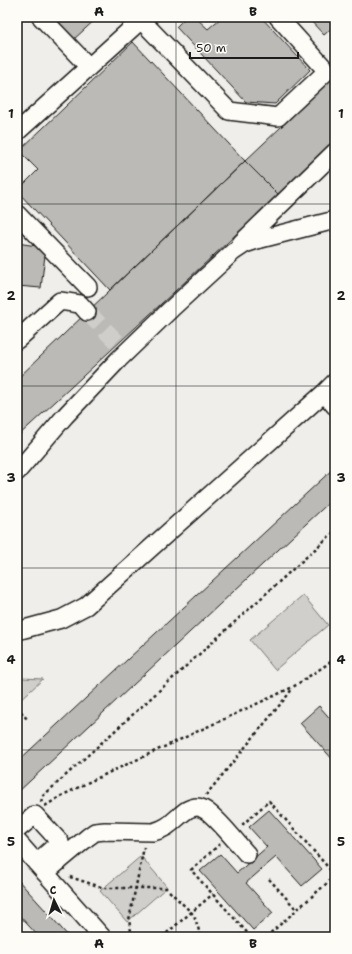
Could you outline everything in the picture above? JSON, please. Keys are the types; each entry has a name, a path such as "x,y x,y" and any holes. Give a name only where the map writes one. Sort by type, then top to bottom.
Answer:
{"street":[{"path":"41,17 89,67"},
{"path":"17,132 141,20 229,111 278,116 327,71 278,17"},
{"path":"17,472 23,458 65,416 122,348 171,309 233,252 335,152"},
{"path":"17,214 88,287"},
{"path":"233,252 245,244 256,240 335,220"},
{"path":"17,340 60,301 80,304 87,312"},
{"path":"17,631 61,619 86,606 329,388 335,406"},
{"path":"43,869 95,832 149,832 160,830 168,826 187,810 194,807 202,808 212,814 247,854"},
{"path":"17,830 35,815 60,842 43,869"},
{"path":"17,841 102,937"}],"path":[{"path":"35,815 44,796 335,531"},
{"path":"35,815 42,808 61,796 293,687 335,659"},
{"path":"194,807 208,793 293,687"},
{"path":"17,707 28,719"},
{"path":"251,937 192,870 269,801 335,876 266,937"},
{"path":"132,937 128,920 149,832"},
{"path":"43,869 104,888 166,888 192,912 201,937"},
{"path":"269,879 297,910"},
{"path":"162,937 213,894"}],"shaded area":[{"path":"303,595 328,625 275,670 250,640"},
{"path":"17,679 43,679 17,703"},
{"path":"141,856 167,887 127,922 100,891"}],"building":[{"path":"52,17 98,17 73,40"},
{"path":"186,17 195,17 208,29 222,17 261,17 310,70 275,104 246,102 176,27"},
{"path":"307,17 335,17 335,25 324,35"},
{"path":"133,42 245,161 110,290 17,191 38,170 19,151"},
{"path":"335,76 335,141 279,195 245,161"},
{"path":"245,161 279,195 17,437 17,379"},
{"path":"17,243 37,246 45,255 41,288 17,286"},
{"path":"335,467 335,497 17,793 17,762"},
{"path":"319,706 335,724 335,762 300,723"},
{"path":"269,810 322,869 302,886 276,857 246,883 273,913 253,930 200,871 220,854 237,873 267,847 249,827"},
{"path":"17,879 69,937 39,937 17,913"}],"tunnel":[{"path":"87,312 118,343"}]}
